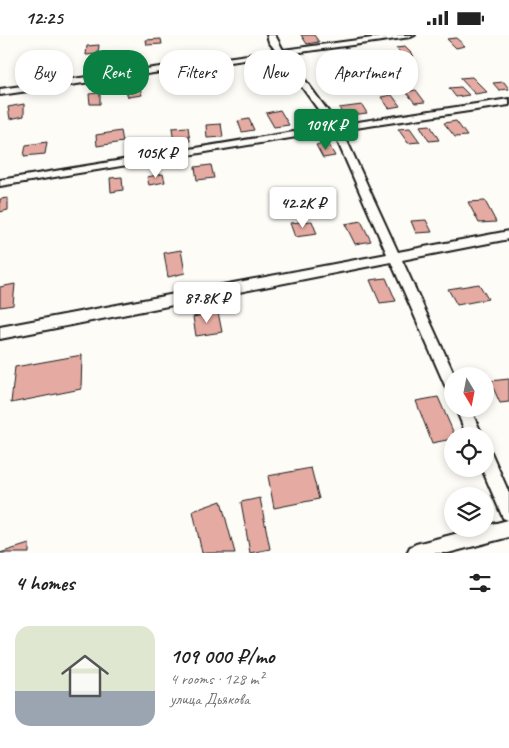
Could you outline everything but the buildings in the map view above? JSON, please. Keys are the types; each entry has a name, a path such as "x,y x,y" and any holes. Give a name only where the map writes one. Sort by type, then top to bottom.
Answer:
{"street":[{"path":"271,35 279,50"},
{"path":"306,50 410,35"},
{"path":"0,92 244,57"},
{"path":"306,87 336,128 444,367"},
{"path":"0,183 336,128 509,102"},
{"path":"0,333 509,235"},
{"path":"493,477 509,512"},
{"path":"416,553 509,528"}]}
